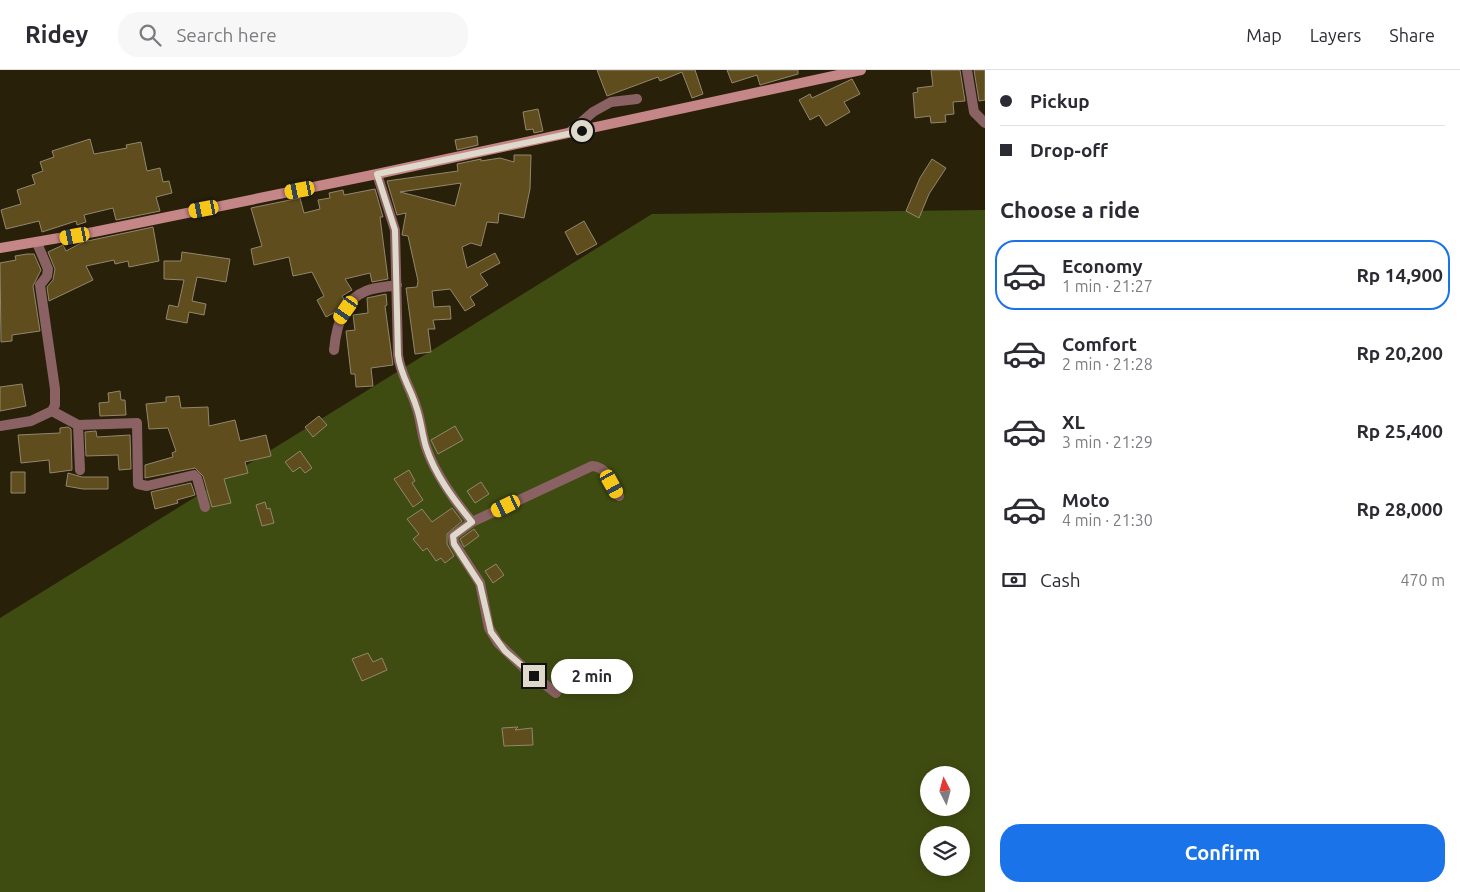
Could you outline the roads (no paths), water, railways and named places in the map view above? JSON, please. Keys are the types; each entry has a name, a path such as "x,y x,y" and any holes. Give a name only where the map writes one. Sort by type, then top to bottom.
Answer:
{"street":[{"path":"0,248 37,243 377,174 861,70"},
{"path":"966,70 974,112 985,122"},
{"path":"568,134 593,112 611,102 637,99"},
{"path":"377,174 395,230 398,355 401,369 416,405 426,448 442,480 472,522"},
{"path":"0,426 31,420 52,411 55,405 55,389 40,285 47,276 48,269 37,243"},
{"path":"334,350 339,320 354,299 367,290 397,285"},
{"path":"52,411 78,425 137,423 138,484 147,486 194,475 197,478 205,507"},
{"path":"78,425 80,470"},
{"path":"556,692 505,651 491,632 480,584 454,544 453,536 472,522 592,466 601,467 606,471 619,496"}]}
